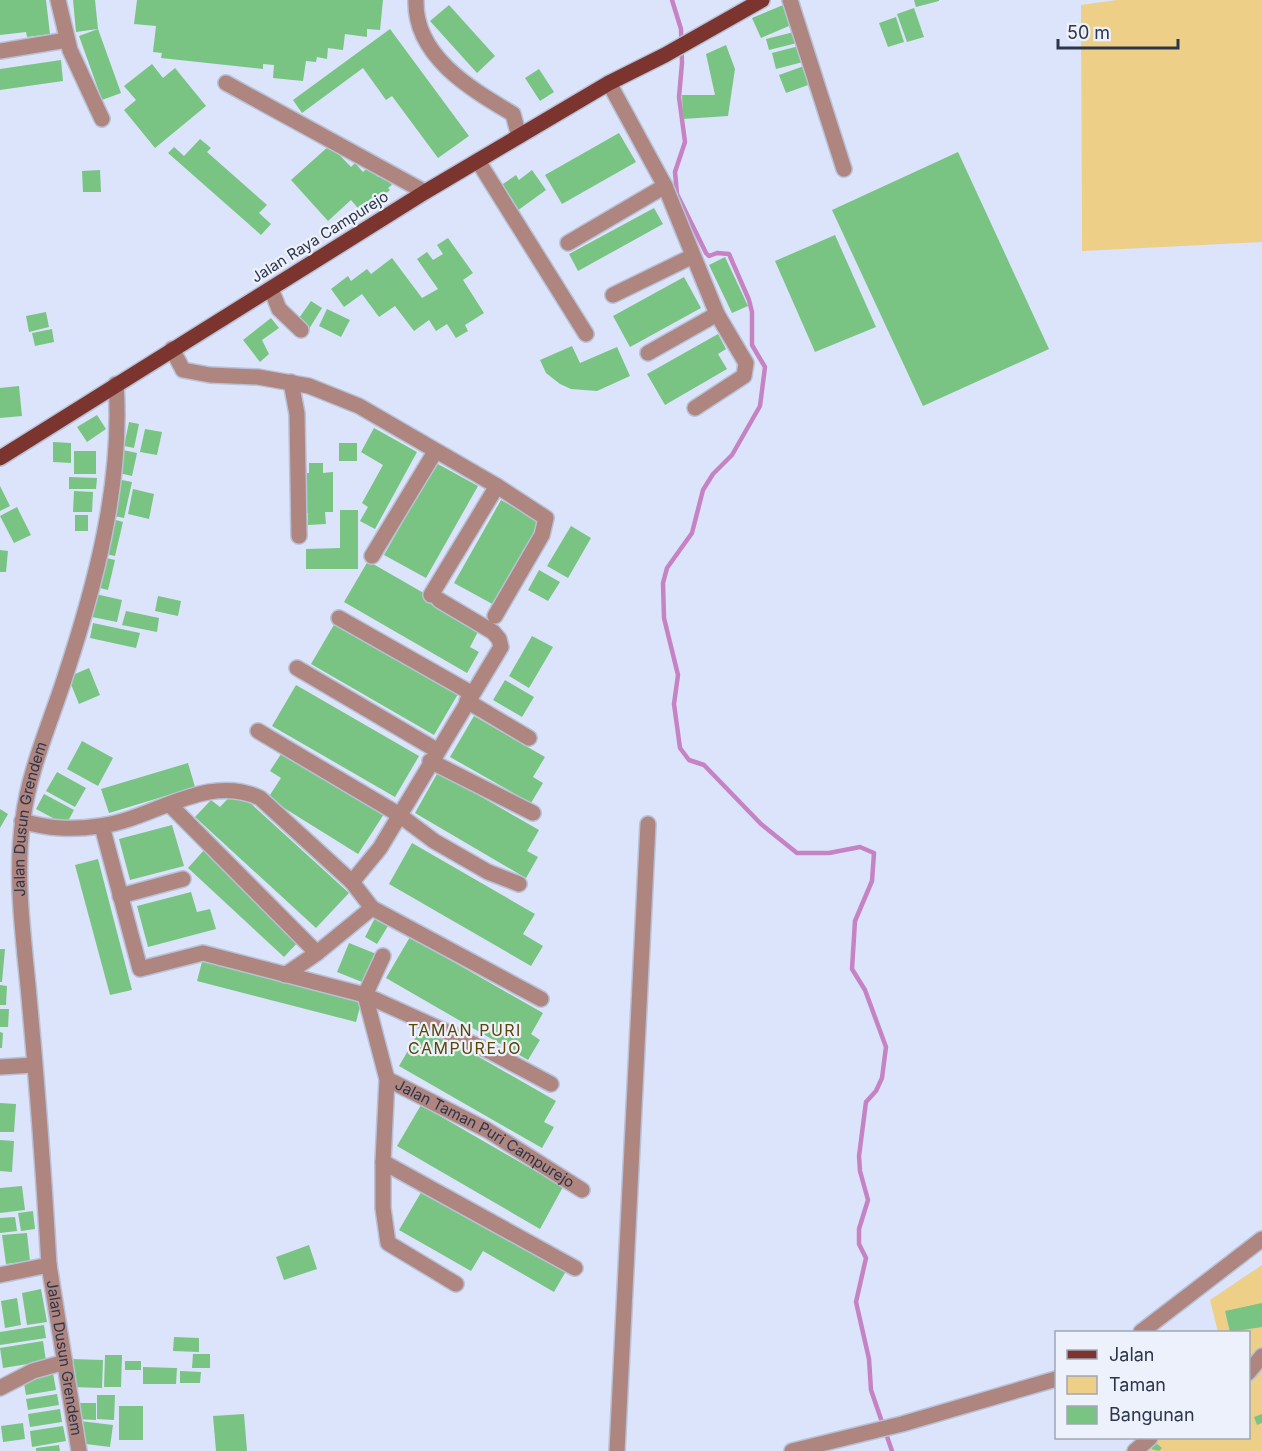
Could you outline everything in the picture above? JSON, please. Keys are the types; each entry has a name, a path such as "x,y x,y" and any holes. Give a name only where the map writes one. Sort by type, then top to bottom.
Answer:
{"main road":[{"name":"Jalan Raya Campurejo","path":"0,458 172,348 478,160 609,83 665,55 762,0"}],"street":[{"path":"58,0 68,40 102,119"},
{"path":"416,0 415,12 423,38 429,46 442,63 474,90 513,114 519,136"},
{"path":"790,0 844,169"},
{"path":"0,51 68,40"},
{"path":"226,82 425,192"},
{"path":"609,83 665,186 717,314 746,363 746,372 695,408"},
{"path":"478,160 586,334"},
{"path":"568,243 665,186"},
{"path":"613,295 692,257"},
{"path":"271,289 279,309 301,330"},
{"path":"648,353 717,314"},
{"path":"172,348 183,370 291,382 309,386 359,406 497,486 546,518 542,535 495,616"},
{"path":"291,382 297,414 299,536"},
{"name":"Jalan Dusun Grendem","path":"79,1451 49,1265 21,911 22,821 29,782 70,662 100,554 119,424 116,384"},
{"path":"372,556 435,452"},
{"path":"352,882 380,848 398,814 501,647 499,639 493,632 435,597 497,486"},
{"path":"339,618 469,697 529,738"},
{"path":"297,668 434,756 533,813"},
{"path":"258,731 398,814 434,841 488,872 519,884"},
{"path":"22,821 51,830 102,826 170,805 193,795 228,790 249,793 260,798 352,882 372,908 541,999"},
{"path":"170,805 317,953"},
{"path":"616,1451 648,824"},
{"path":"102,826 140,969 203,953 365,995 491,1052 551,1084"},
{"path":"120,896 183,879"},
{"path":"285,975 317,953 372,908"},
{"path":"365,995 383,956"},
{"name":"Jalan Taman Puri Campurejo","path":"365,995 387,1079 383,1208 388,1243 456,1284"},
{"path":"0,1067 34,1065"},
{"name":"Jalan Taman Puri Campurejo","path":"387,1079 487,1130 582,1190"},
{"path":"383,1162 575,1268"},
{"path":"1142,1331 1262,1239"},
{"name":"Jalan Dusun Grendem","path":"0,1275 49,1265"},
{"path":"1250,1371 1262,1356"},
{"path":"0,1388 33,1371 64,1362"},
{"path":"792,1451 902,1425 1055,1379"},
{"path":"1135,1451 1148,1439"}],"green space":[{"path":"1117,0 1262,0 1262,242 1082,251 1081,5"},
{"path":"1262,1265 1262,1451 1125,1451 1143,1439 1250,1439 1250,1331 1218,1331 1210,1300"}],"building":[{"path":"0,0 46,0 50,34 27,37 26,32 0,35"},
{"path":"73,0 95,0 98,29 76,32"},
{"path":"137,0 383,0 380,30 367,29 367,37 345,34 343,50 328,48 327,59 317,57 316,62 306,61 303,81 273,78 274,65 263,64 263,69 161,58 162,53 153,52 156,26 134,24"},
{"path":"914,0 939,0 939,1 916,7"},
{"path":"788,3 796,23 761,38 752,18"},
{"path":"449,5 495,56 477,73 430,21"},
{"path":"914,8 924,37 907,42 897,14"},
{"path":"896,17 904,42 888,47 879,23"},
{"path":"98,29 121,93 102,100 79,36"},
{"path":"390,29 469,136 438,158 392,96 386,100 363,68 302,113 293,100"},
{"path":"794,32 797,43 769,50 766,39"},
{"path":"726,45 735,69 728,116 683,119 682,95 715,95 706,54"},
{"path":"799,46 803,62 776,69 772,53"},
{"path":"61,60 63,81 0,90 0,69"},
{"path":"152,64 163,78 175,68 206,106 155,148 124,110 136,100 124,86"},
{"path":"804,66 811,84 786,93 779,75"},
{"path":"539,69 554,92 540,101 525,78"},
{"path":"619,133 636,162 562,204 545,175"},
{"path":"200,139 211,148 207,152 267,205 259,213 271,224 261,235 168,153 174,147 184,156"},
{"path":"330,145 351,167 355,163 363,172 368,167 378,177 382,174 392,185 388,188 390,190 363,214 351,200 328,221 291,180"},
{"path":"958,152 1049,349 923,406 832,210"},
{"path":"100,170 101,192 83,192 82,171"},
{"path":"532,170 546,190 517,211 500,186 516,175 519,180"},
{"path":"654,208 663,224 578,271 569,254"},
{"path":"835,235 876,327 815,352 775,261"},
{"path":"448,238 473,273 463,280 484,313 465,325 468,331 456,338 447,324 436,331 429,320 414,331 395,306 379,317 362,294 344,307 331,289 348,276 351,281 367,269 371,274 392,258 422,298 438,289 417,259 427,252 433,260 443,254 437,245"},
{"path":"725,257 748,306 732,313 709,265"},
{"path":"684,277 701,308 630,347 613,316"},
{"path":"311,301 322,308 309,329 297,321"},
{"path":"327,309 350,320 341,337 319,326"},
{"path":"46,312 49,327 29,332 26,316"},
{"path":"271,318 279,328 262,340 269,354 260,362 243,340"},
{"path":"52,329 54,342 35,346 32,333"},
{"path":"718,334 726,349 718,354 727,369 665,405 647,374"},
{"path":"572,346 580,363 617,347 630,376 597,391 571,389 560,384 546,373 540,360"},
{"path":"19,386 22,416 0,418 0,388"},
{"path":"97,415 106,429 87,442 77,427"},
{"path":"129,422 139,424 134,448 124,446"},
{"path":"374,428 417,452 375,529 360,521 368,507 362,503 383,465 361,452"},
{"path":"145,429 162,432 157,455 140,452"},
{"path":"53,442 71,443 71,463 53,462"},
{"path":"339,443 357,443 357,461 339,461"},
{"path":"123,450 137,453 132,476 119,473"},
{"path":"74,451 96,451 96,474 74,474"},
{"path":"309,463 323,463 323,473 333,472 333,512 325,512 326,524 308,525 308,513 301,513 300,473 309,473"},
{"path":"436,463 478,486 426,578 384,555"},
{"path":"69,477 97,478 96,489 69,489"},
{"path":"117,479 132,482 124,518 110,515"},
{"path":"0,486 10,506 0,511"},
{"path":"133,489 154,494 149,519 128,514"},
{"path":"74,491 93,492 92,512 73,512"},
{"path":"501,500 542,523 496,606 454,583"},
{"path":"17,507 31,535 14,543 0,516"},
{"path":"340,510 358,510 358,569 306,569 306,549 340,548"},
{"path":"75,515 88,515 88,531 75,531"},
{"path":"109,518 123,522 115,556 101,553"},
{"path":"571,526 591,538 568,578 547,566"},
{"path":"0,550 8,551 6,572 0,572"},
{"path":"102,557 115,560 108,590 96,587"},
{"path":"368,561 481,626 470,647 479,652 467,673 344,602"},
{"path":"539,570 560,582 548,601 528,590"},
{"path":"91,593 122,600 117,622 87,616"},
{"path":"158,596 181,601 178,616 155,611"},
{"path":"126,611 159,618 157,632 122,625"},
{"path":"93,623 140,633 136,648 90,638"},
{"path":"335,623 458,694 434,735 311,664"},
{"path":"532,636 553,647 529,688 509,676"},
{"path":"89,668 100,695 79,704 68,677"},
{"path":"505,680 534,697 522,717 493,700"},
{"path":"296,685 419,756 395,797 272,726"},
{"path":"474,716 545,757 533,777 543,783 531,803 450,757"},
{"path":"82,741 113,758 98,786 67,769"},
{"path":"283,751 384,814 358,854 268,798 281,778 270,771"},
{"path":"188,763 195,787 109,813 101,789"},
{"path":"57,772 86,788 75,807 46,791"},
{"path":"438,772 539,830 527,851 538,857 526,878 415,813"},
{"path":"236,790 349,893 316,928 195,817 211,800 220,807"},
{"path":"44,794 74,810 66,825 36,809"},
{"path":"0,809 8,814 0,828"},
{"path":"172,825 184,866 130,880 119,839"},
{"path":"412,843 535,914 523,934 543,946 531,966 389,884"},
{"path":"204,850 300,940 284,957 188,868"},
{"path":"98,859 132,990 110,995 75,865"},
{"path":"191,892 197,912 210,909 216,929 148,947 137,906"},
{"path":"375,918 388,926 377,944 365,937"},
{"path":"410,937 543,1013 531,1034 540,1040 528,1060 386,978"},
{"path":"349,943 379,955 367,984 337,972"},
{"path":"0,949 5,949 2,982 0,982"},
{"path":"203,958 362,999 356,1022 197,981"},
{"path":"0,985 7,986 6,1005 0,1005"},
{"path":"0,1009 9,1009 8,1027 0,1027"},
{"path":"423,1025 556,1101 544,1122 554,1127 542,1148 399,1066"},
{"path":"0,1032 3,1033 2,1048 0,1048"},
{"path":"0,1103 16,1104 14,1132 0,1132"},
{"path":"421,1105 563,1187 540,1229 397,1146"},
{"path":"0,1140 14,1141 12,1172 0,1171"},
{"path":"22,1186 25,1210 0,1213 0,1188"},
{"path":"423,1189 566,1271 554,1292 483,1251 471,1271 399,1230"},
{"path":"33,1211 35,1229 21,1231 18,1213"},
{"path":"15,1217 17,1231 0,1233 0,1218"},
{"path":"27,1233 30,1261 6,1264 2,1235"},
{"path":"309,1245 317,1269 284,1280 276,1257"},
{"path":"41,1289 47,1322 27,1325 22,1293"},
{"path":"17,1298 21,1325 5,1328 1,1301"},
{"path":"1262,1303 1262,1327 1230,1331 1225,1311"},
{"path":"44,1325 46,1338 0,1345 0,1332"},
{"path":"174,1337 199,1338 199,1352 173,1351"},
{"path":"43,1341 46,1361 3,1368 0,1348"},
{"path":"193,1354 210,1354 210,1368 192,1368"},
{"path":"105,1355 122,1355 121,1387 104,1387"},
{"path":"71,1359 103,1360 102,1388 71,1387"},
{"path":"125,1361 141,1361 141,1370 125,1370"},
{"path":"143,1367 177,1368 176,1384 143,1384"},
{"path":"180,1371 201,1372 200,1383 180,1383"},
{"path":"53,1373 56,1390 26,1395 23,1378"},
{"path":"57,1394 59,1405 28,1410 26,1399"},
{"path":"97,1395 115,1395 114,1420 97,1419"},
{"path":"75,1403 96,1403 96,1420 74,1419"},
{"path":"119,1406 143,1406 143,1440 119,1440"},
{"path":"60,1409 62,1422 30,1427 28,1414"},
{"path":"244,1414 247,1451 216,1451 213,1416"},
{"path":"1262,1414 1262,1423 1257,1425 1254,1417"},
{"path":"80,1421 113,1425 110,1447 78,1443"},
{"path":"23,1423 25,1439 3,1442 1,1426"},
{"path":"63,1426 66,1441 32,1447 30,1431"},
{"path":"1156,1443 1162,1448 1159,1451 1151,1449"},
{"path":"59,1445 60,1451 36,1451 36,1448"}],"waterway":[{"path":"672,0 681,29 682,63 679,97 685,142 675,172 677,194 706,253 709,256 717,253 729,254 749,300 752,312 752,345 765,367 760,406 732,455 713,474 703,490 692,533 667,568 663,583 664,618 678,675 674,704 680,748 689,760 704,765 761,824 797,853 829,853 860,847 874,853 872,881 855,921 852,969 865,990 886,1047 882,1078 876,1091 866,1102 859,1156 860,1171 868,1200 859,1229 859,1244 866,1258 856,1302 869,1359 871,1390 892,1451"}],"district":[{"name":"TAMAN PURI CAMPUREJO","path":"465,1039"}]}
